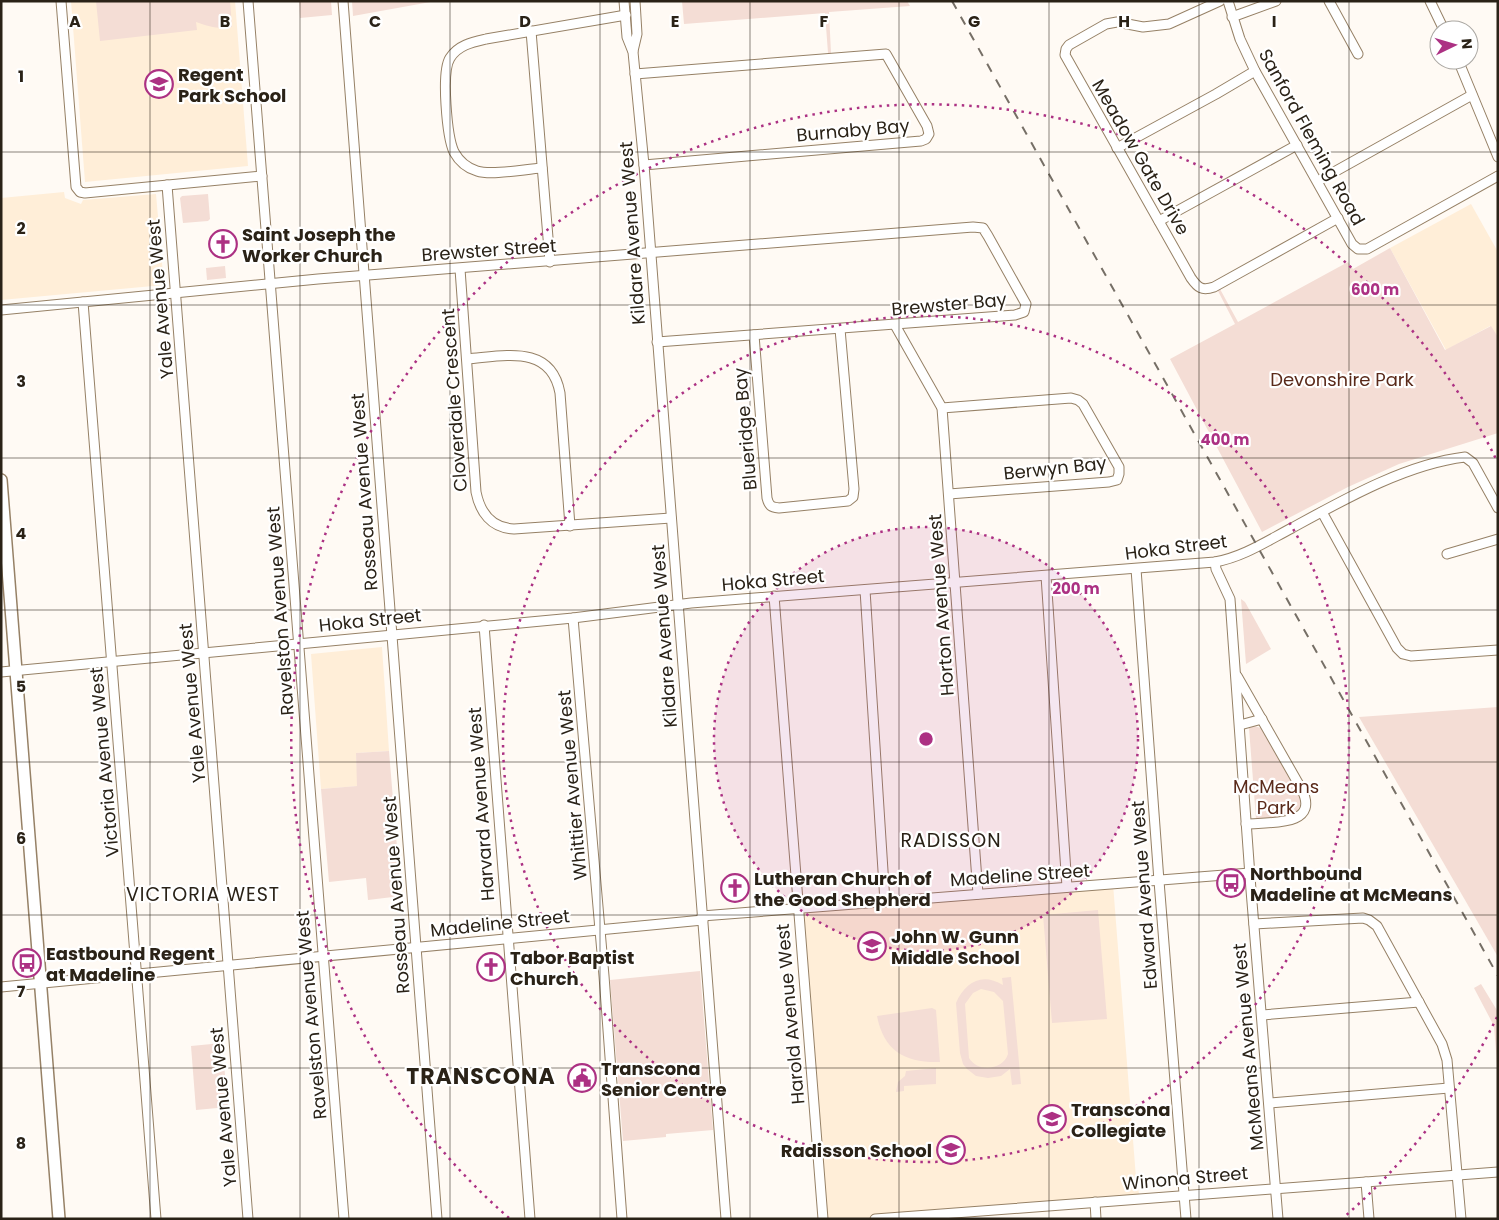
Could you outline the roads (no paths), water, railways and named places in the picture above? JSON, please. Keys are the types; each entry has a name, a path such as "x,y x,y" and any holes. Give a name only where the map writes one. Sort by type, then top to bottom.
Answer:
{"main road":[{"path":"1,480 59,1219"}],"street":[{"path":"61,1 76,187 80,192 262,176"},
{"name":"Ravelston Avenue West","path":"248,1 344,1219"},
{"name":"Rosseau Avenue West","path":"343,1 437,1219"},
{"name":"Kildare Avenue West","path":"624,1 627,36 633,52 644,164 726,1219"},
{"name":"Kildare Avenue West","path":"633,52 637,34 635,1"},
{"name":"Meadow Gate Drive","path":"1220,1 1169,24 1143,27 1117,22 1106,24 1069,45 1065,55 1199,289 1204,290 1214,287 1338,218"},
{"name":"Sanford Fleming Road","path":"1228,1 1240,39 1255,71 1352,244 1358,249 1367,249 1498,176"},
{"path":"1232,17 1276,1"},
{"path":"1329,1 1358,54"},
{"path":"1430,1 1439,20"},
{"path":"542,168 490,172 477,171 462,162 450,142 446,68 450,58 459,48 469,43 626,15"},
{"path":"531,31 550,262"},
{"name":"Burnaby Bay","path":"635,74 886,54 928,126 930,134 921,141 644,164"},
{"path":"1462,70 1498,156"},
{"path":"1117,148 1255,71"},
{"path":"1318,181 1472,95"},
{"path":"1160,221 1297,145"},
{"name":"Yale Avenue West","path":"168,185 248,1219"},
{"name":"Brewster Bay","path":"650,253 974,226 983,228 1026,304 1024,312 1016,315 657,342"},
{"name":"Brewster Street","path":"1,310 365,275 650,253"},
{"name":"Cloverdale Crescent","path":"460,269 476,492 480,507 485,516 505,529 671,518"},
{"name":"Victoria Avenue West","path":"83,302 156,1219"},
{"name":"Horton Avenue West","path":"895,325 942,408 978,894"},
{"name":"Blueridge Bay","path":"754,335 767,498 768,504 771,507 779,508 848,501 853,497 854,489 840,328"},
{"path":"467,359 525,356 542,362 552,370 558,381 560,393 570,526"},
{"name":"Berwyn Bay","path":"942,408 1070,398 1078,400 1086,408 1119,467 1120,474 1116,480 1109,482 949,494"},
{"name":"Hoka Street","path":"1,672 574,618 774,596 1215,562 1236,557 1400,474 1454,458 1465,457 1473,463 1498,508"},
{"path":"1322,512 1397,648 1403,654 1411,656 1498,650"},
{"path":"1447,554 1498,539"},
{"path":"1215,562 1230,599 1250,873"},
{"name":"Edward Avenue West","path":"1136,569 1186,1219"},
{"path":"1046,576 1067,888"},
{"path":"865,590 885,902"},
{"name":"Harold Avenue West","path":"774,596 823,1219"},
{"name":"Whittier Avenue West","path":"574,618 622,1219"},
{"name":"Harvard Avenue West","path":"484,625 530,1219"},
{"path":"1236,673 1306,797 1306,804 1302,814 1295,820 1246,824"},
{"path":"1240,725 1262,719"},
{"name":"Madeline Street","path":"1,988 508,939 798,908 1250,873"},
{"name":"McMeans Avenue West","path":"1250,873 1278,1219"},
{"path":"1254,924 1357,918 1369,920 1377,926 1442,1044 1447,1060 1461,1219"},
{"path":"1262,1015 1419,1002"},
{"path":"1269,1103 1449,1088"},
{"name":"Winona Street","path":"875,1219 1002,1214 1095,1202 1498,1172"},
{"path":"1366,1182 1369,1219"},
{"path":"1095,1202 1096,1219"}],"railway":[{"path":"952,1 1498,976"}],"place":[{"name":"Regent Park School","path":"159,84"},
{"name":"Saint Joseph the Worker Church","path":"223,244"},
{"name":"Northbound Madeline at McMeans","path":"1231,883"},
{"name":"Lutheran Church of the Good Shepherd","path":"735,888"},
{"name":"John W. Gunn Middle School","path":"872,946"},
{"name":"Eastbound Regent at Madeline","path":"27,963"},
{"name":"Tabor Baptist Church","path":"491,967"},
{"name":"Transcona Senior Centre","path":"582,1078"},
{"name":"Transcona Collegiate","path":"1052,1119"},
{"name":"Radisson School","path":"951,1150"}],"district":[{"name":"RADISSON","path":"951,840"},
{"name":"VICTORIA WEST","path":"203,894"},
{"name":"TRANSCONA","path":"481,1076"}],"park label":[{"name":"Devonshire Park","path":"1342,379"},
{"name":"McMeans Park","path":"1276,796"}]}
